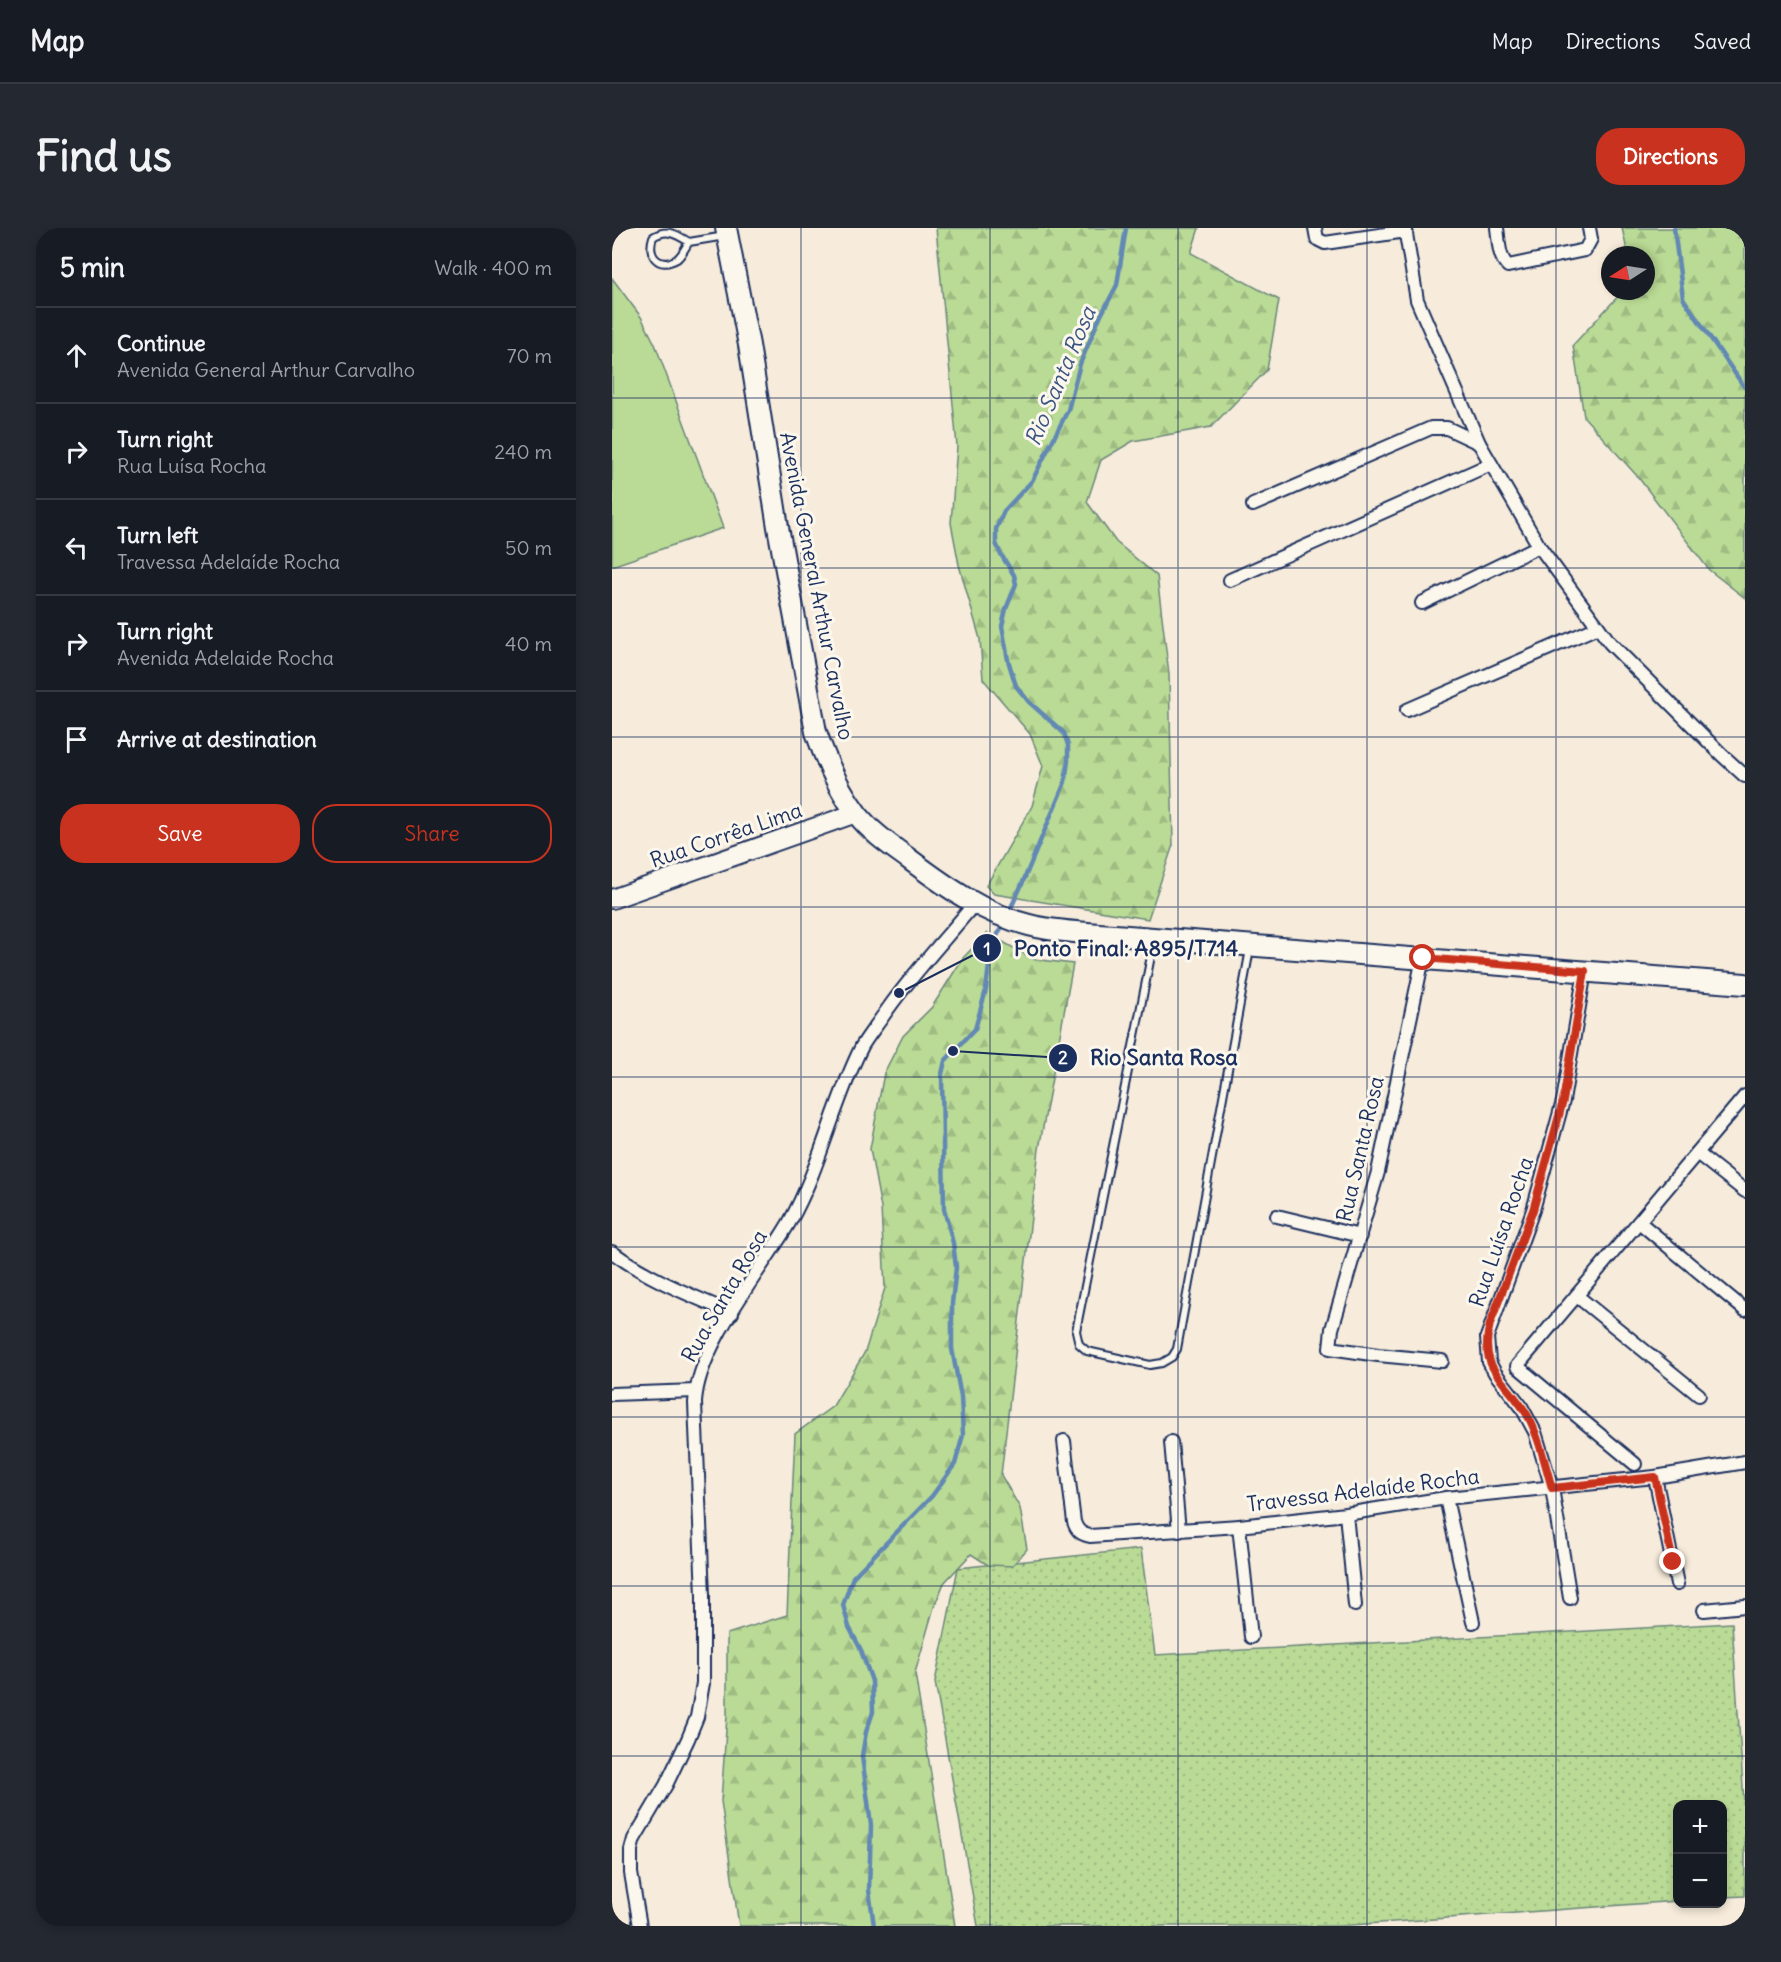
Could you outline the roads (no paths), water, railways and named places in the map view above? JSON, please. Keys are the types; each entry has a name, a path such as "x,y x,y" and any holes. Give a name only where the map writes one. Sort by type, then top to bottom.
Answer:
{"main road":[{"name":"Avenida General Arthur Carvalho","path":"727,232 749,345 778,527 816,732 838,786 856,813 881,838 918,866 982,907 1026,924 1068,931 1745,984"}],"street":[{"path":"1315,228 1317,239 1325,243 1406,229 1418,300 1479,443 1539,546 1598,627 1639,673 1745,776"},
{"path":"1497,228 1502,257 1508,266 1585,250 1590,238 1589,228"},
{"path":"1253,505 1431,428 1447,428 1479,443"},
{"path":"1230,580 1491,464"},
{"path":"1422,603 1539,546"},
{"path":"1407,710 1598,627"},
{"name":"Rua Corrêa Lima","path":"612,899 856,813"},
{"name":"Rua Santa Rosa","path":"640,1926 631,1873 631,1850 634,1839 666,1785 692,1728 702,1699 703,1595 696,1391 702,1368 732,1313 799,1204 834,1110 863,1044 899,993 982,907"},
{"name":"Rua Santa Rosa","path":"1423,958 1378,1172 1332,1329 1330,1347 1378,1355 1442,1361"},
{"name":"Rua Luísa Rocha","path":"1570,1598 1552,1488 1535,1432 1528,1417 1495,1372 1490,1362 1487,1337 1533,1210 1563,1101 1585,971"},
{"path":"1635,1464 1517,1366 1745,1095"},
{"path":"1697,1153 1745,1191"},
{"path":"1277,1216 1360,1236"},
{"path":"1639,1222 1745,1310"},
{"path":"612,1252 635,1269 732,1313"},
{"path":"1577,1296 1699,1395"},
{"path":"612,1394 696,1391"},
{"name":"Travessa Adelaíde Rocha","path":"1064,1441 1072,1514 1076,1529 1090,1536 1239,1526 1346,1514 1446,1498 1655,1477 1745,1462"},
{"path":"1171,1442 1179,1531"},
{"path":"1655,1477 1677,1584"},
{"path":"1446,1498 1473,1622"},
{"path":"1346,1514 1355,1605"},
{"path":"1239,1526 1251,1637"},
{"path":"1704,1610 1745,1606"}],"lane":[{"path":"688,242 666,231 653,237 651,251 653,257 660,261 674,260 680,256 688,242 727,232"},
{"path":"1154,938 1076,1331 1079,1344 1087,1351 1150,1365 1172,1358 1178,1349 1250,945"}],"waterway":[{"name":"Rio Santa Rosa","path":"1008,914 1065,782 1068,745 1064,733 1029,702 1016,686 1008,660 1002,626 1016,584 1014,575 996,543 996,529 1004,511 1032,481 1068,410 1080,364 1098,321 1117,285 1126,228"},
{"path":"1674,228 1683,298 1745,388"},
{"name":"Rio Santa Rosa","path":"874,1926 869,1890 871,1825 862,1756 866,1732 873,1712 872,1681 860,1648 849,1627 843,1605 853,1577 932,1496 955,1464 963,1435 961,1397 952,1349 952,1303 956,1267 953,1243 944,1209 942,1074 945,1061 975,1029 986,990 991,948 1004,922"}],"place":[{"name":"Ponto Final: A895/T714","path":"899,993"},
{"name":"Rio Santa Rosa","path":"953,1051"}]}
